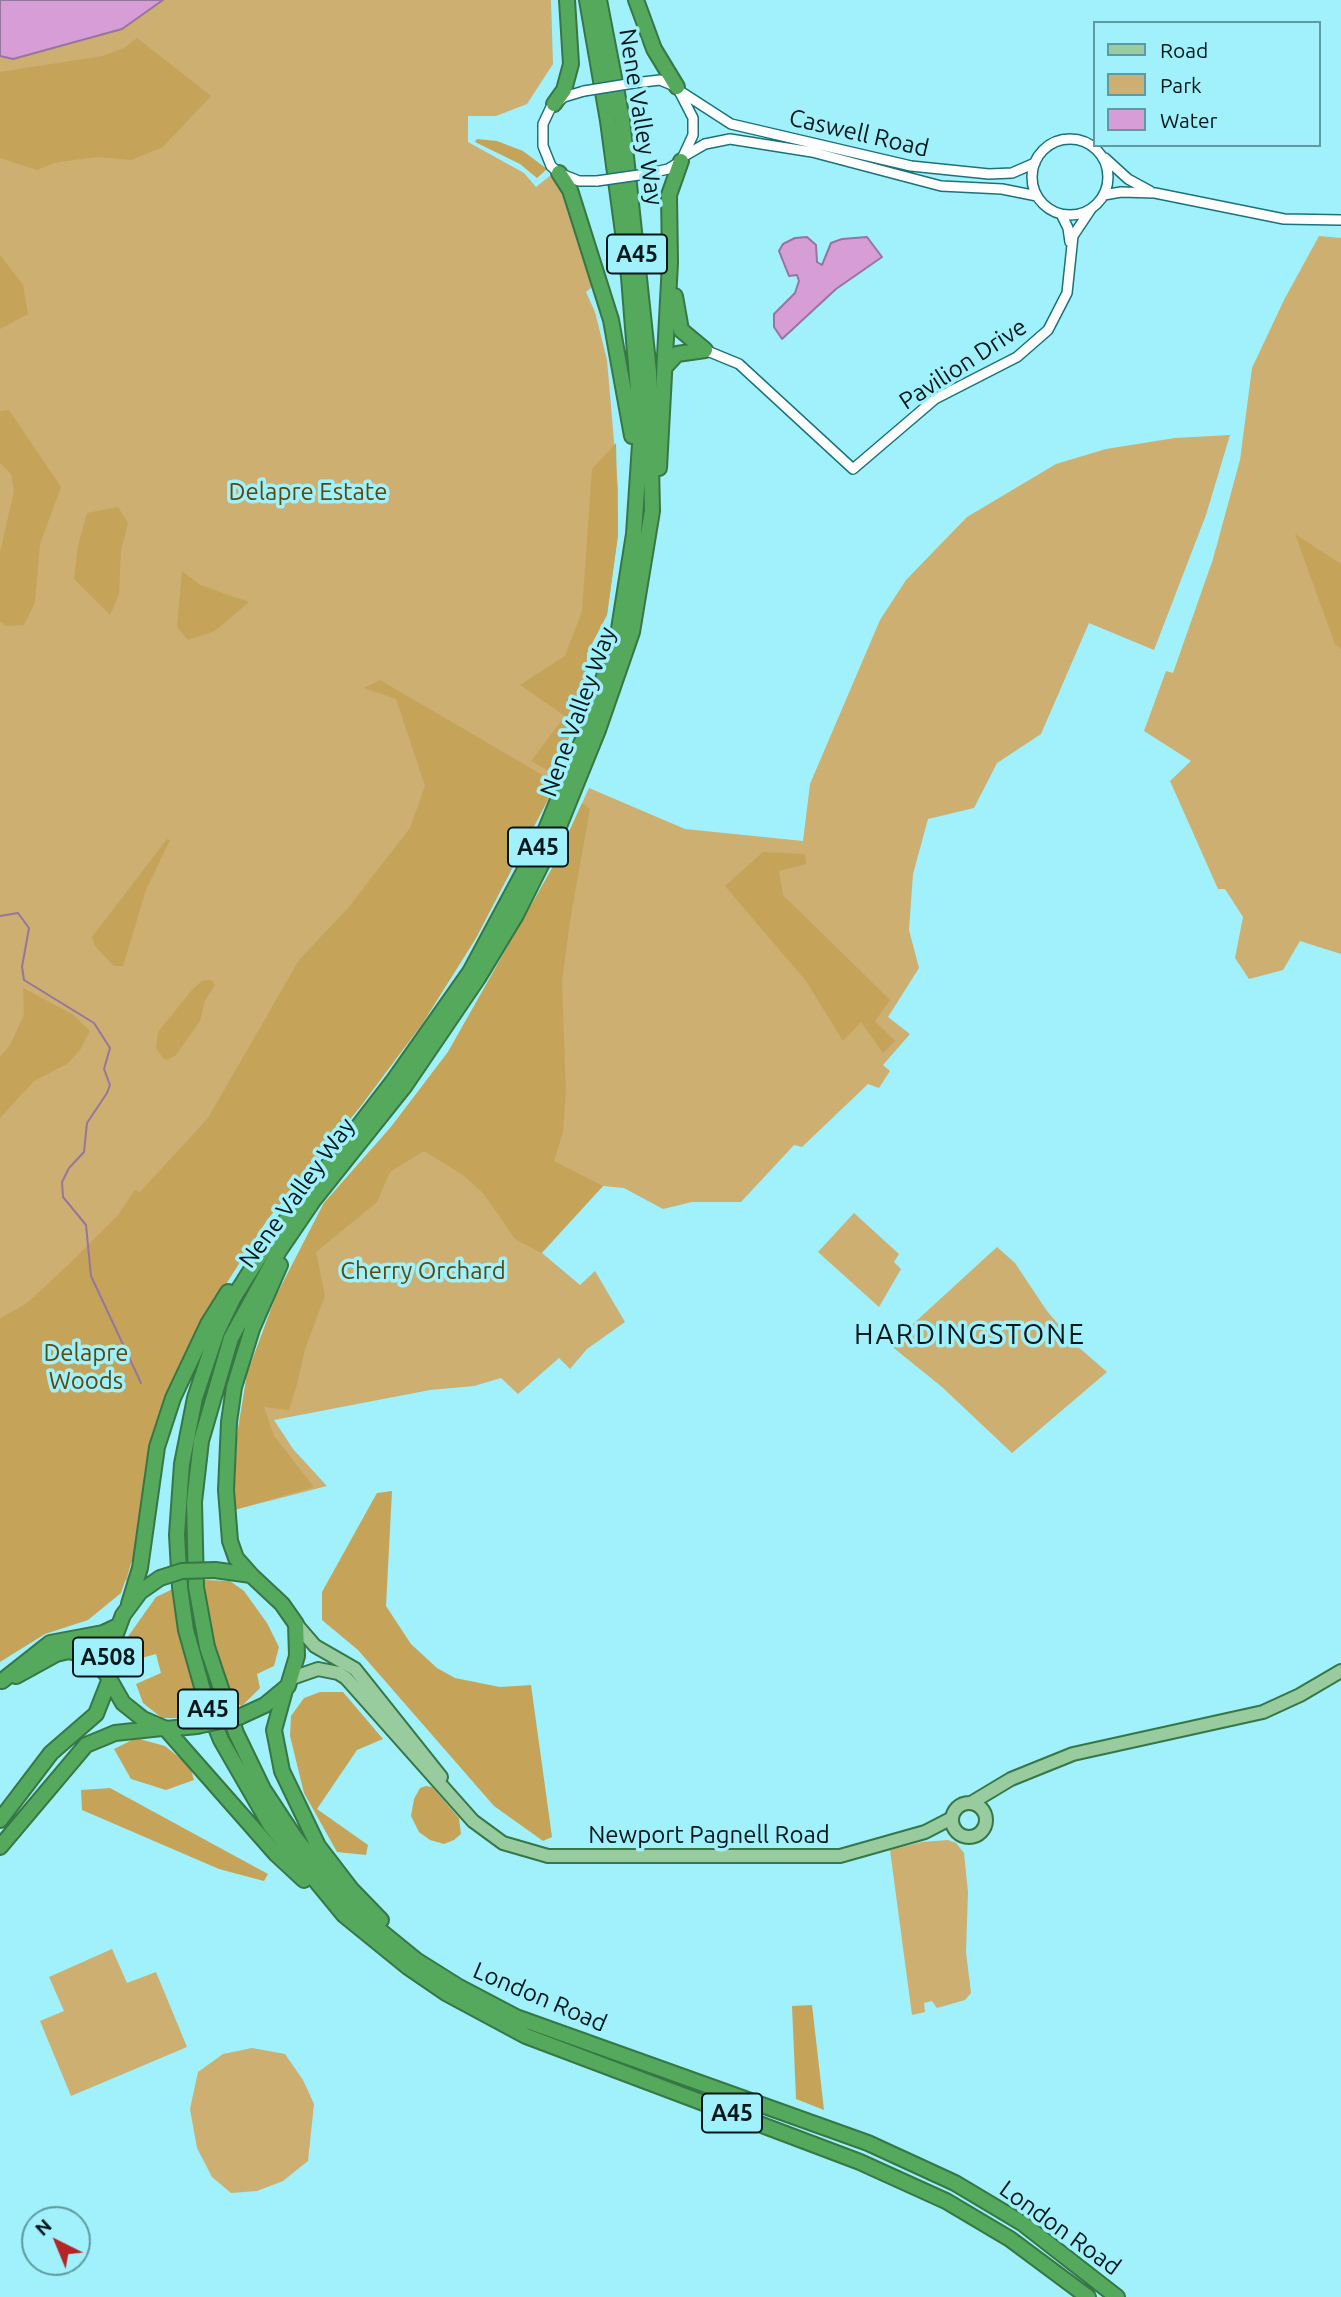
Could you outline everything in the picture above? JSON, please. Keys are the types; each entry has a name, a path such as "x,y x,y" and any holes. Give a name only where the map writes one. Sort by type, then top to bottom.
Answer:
{"highway":[{"path":"554,104 564,90 571,64 567,0"},
{"name":"Nene Valley Way","path":"181,1464 205,1362 234,1297 266,1246 470,972 544,834 588,727 619,629 630,575 641,429 629,277 608,121 587,0"},
{"name":"Nene Valley Way","path":"198,1466 210,1403 231,1338 267,1272 313,1201 404,1087 478,978 553,841 598,730 632,632 652,511 649,372 622,119 599,0"},
{"path":"636,0 653,49 680,90"},
{"path":"652,511 659,468 666,366 670,263 669,195 683,158"},
{"path":"559,173 577,210 613,329 631,422 636,504"},
{"path":"670,263 681,330 705,350"},
{"path":"666,366 677,354 705,350"},
{"path":"129,1604 140,1568 157,1447 173,1398 191,1356 208,1324 257,1249 295,1198 342,1146"},
{"path":"313,1201 262,1304 234,1387 227,1444 227,1520 236,1558 282,1604 296,1624 297,1657 274,1730 282,1771 318,1846 351,1889 386,1924 428,1958 491,1996 594,2046"},
{"name":"London Road","path":"181,1464 177,1535 180,1587 186,1630 208,1708 221,1740 270,1825 344,1915 408,1967 487,2017 595,2063 860,2161 946,2201 1010,2239 1088,2297"},
{"name":"London Road","path":"198,1466 194,1549 196,1587 207,1647 236,1733 263,1788 296,1839 351,1906 416,1960 487,2003 594,2046 868,2143 956,2183 1022,2223 1116,2297"},
{"name":"A508","path":"108,1678 108,1659 118,1626 129,1604 160,1578 182,1571 215,1570 251,1575"},
{"name":"A508","path":"1,1681 50,1643 103,1633 118,1626"},
{"name":"A508","path":"1,1681 29,1672 56,1654 69,1651 92,1657 131,1712 164,1728"},
{"path":"0,1820 51,1753 96,1714 108,1678"},
{"path":"0,1847 86,1745 115,1733 197,1726 239,1717 288,1684"},
{"path":"164,1728 276,1854 344,1915"}],"main road":[{"name":"Newport Pagnell Road","path":"296,1624 315,1646 355,1669 367,1682 470,1817"},
{"name":"Newport Pagnell Road","path":"288,1684 318,1669 346,1678 470,1817 490,1834 516,1848 563,1857 841,1856 925,1832 952,1818"},
{"path":"957,1832 952,1818 961,1805 971,1803 1011,1779 1073,1754 1108,1744 1262,1712 1290,1700 1341,1671"},
{"path":"925,1832 957,1832 970,1837 979,1834 985,1828 985,1814 991,1802 1011,1779"},
{"path":"971,1803 980,1807 985,1814"}],"street":[{"path":"660,80 680,90 693,118 693,135 683,158 668,169 597,181 579,180 559,173 546,156 543,124 554,104 584,91 660,80"},
{"name":"Caswell Road","path":"680,90 731,124 911,166 989,174 1012,173 1035,163"},
{"name":"Caswell Road","path":"683,158 713,141 730,139 812,152 941,186 1002,189 1037,196"},
{"path":"1092,147 1087,143 1068,139 1049,146 1035,163 1032,174 1037,196 1047,208 1061,214 1082,214 1091,209 1104,195 1108,174 1100,153"},
{"path":"1092,147 1128,179 1155,193"},
{"path":"1104,195 1121,192 1155,193 1284,219 1341,220"},
{"name":"Pavilion Drive","path":"705,350 723,354 739,364 853,469 934,399 1017,357 1035,343 1057,317 1067,293 1073,236 1091,209"},
{"name":"Pavilion Drive","path":"1061,214 1068,228 1071,250"}],"green space":[{"name":"Delapre Estate","path":"0,0 551,0 553,64 527,104 496,116 468,116 468,142 524,173 536,187 551,175 569,204 593,286 586,292 595,312 607,360 618,488 618,535 607,615 587,653 586,688 558,769 560,777 476,938 422,1024 360,1107 267,1220 199,1326 158,1420 127,1580 0,1633"},
{"path":"137,38 211,96 163,147 131,160 96,157 54,163 37,170 0,158 0,72 103,56 124,48"},
{"path":"477,139 497,141 523,151 547,169 537,178 520,164 475,142"},
{"path":"1319,236 1341,238 1341,954 1300,941 1283,970 1249,979 1235,958 1243,917 1225,889 1218,889 1170,781 1191,761 1144,731 1166,671 1173,673 1213,559 1240,460 1252,368 1284,300"},
{"path":"0,255 23,285 28,314 0,329"},
{"path":"9,410 61,487 40,544 35,602 24,625 6,626 0,621 0,552 14,491 11,474 0,463 0,411"},
{"name":"Cherry Orchard","path":"1230,435 1206,515 1154,650 1089,623 1041,734 997,763 974,808 928,819 913,874 909,930 919,968 888,1017 910,1034 883,1065 890,1071 879,1088 868,1084 802,1147 794,1145 741,1202 692,1202 663,1209 624,1188 603,1186 542,1253 580,1285 595,1271 625,1322 587,1349 570,1369 559,1358 518,1394 501,1378 474,1386 430,1390 274,1420 293,1449 327,1486 234,1510 237,1436 247,1374 276,1296 324,1203 391,1127 448,1052 555,863 589,788 685,829 803,841 810,784 880,620 906,580 967,517 1056,464 1106,449 1175,438"},
{"path":"616,443 618,535 607,615 587,653 586,688 558,769 560,777 531,761 565,716 520,685 565,656 582,611 592,469"},
{"path":"118,507 128,523 121,550 119,594 110,615 74,579 78,545 87,513"},
{"path":"1295,534 1341,564 1341,649 1335,644"},
{"path":"182,571 200,585 249,602 215,631 188,640 177,627"},
{"name":"Delapre Woods","path":"380,680 556,783 476,938 422,1024 360,1107 267,1220 199,1326 158,1420 136,1549 121,1593 88,1620 45,1634 0,1662 0,1318 26,1304 67,1266 118,1215 135,1190 140,1192 208,1118 299,960 348,908 410,828 425,786 396,699 364,688"},
{"path":"582,803 590,809 562,982 566,1093 563,1132 554,1161 603,1186 541,1253 515,1239 484,1194 463,1175 424,1151 390,1172 377,1202 316,1252 325,1296 305,1349 289,1410 264,1407 274,1436 314,1487 234,1510 237,1436 247,1374 276,1296 324,1203 391,1127 448,1052 555,863"},
{"path":"167,839 170,840 146,890 123,966 114,966 95,946 92,937"},
{"path":"763,852 805,854 806,864 779,871 783,895 890,1000 875,1021 895,1041 883,1053 861,1022 843,1041 806,981 725,886"},
{"path":"211,980 215,985 205,1001 200,1021 176,1055 167,1060 163,1058 156,1048 158,1032 192,990 202,981"},
{"path":"23,988 72,1014 90,1031 80,1050 67,1064 34,1081 0,1118 0,1057 10,1045 24,1015"},
{"path":"854,1213 899,1254 894,1262 901,1269 879,1307 818,1252"},
{"path":"997,1247 1015,1263 1047,1311 1076,1345 1107,1372 1012,1453 942,1387 890,1345"},
{"path":"392,1491 386,1606 411,1644 437,1668 455,1678 500,1687 531,1685 552,1837 543,1841 494,1806 358,1650 322,1620 322,1592 377,1493"},
{"path":"204,1580 230,1581 244,1591 267,1623 279,1647 274,1666 257,1674 260,1688 242,1706 233,1702 211,1633"},
{"path":"173,1589 184,1654 203,1718 162,1718 143,1703 136,1684 161,1673 156,1654 120,1664 122,1645 156,1597"},
{"path":"320,1692 343,1692 383,1739 357,1750 317,1809 368,1845 366,1855 337,1852 304,1793 290,1736 291,1716 304,1698"},
{"path":"136,1738 165,1746 190,1766 194,1780 166,1790 131,1779 114,1749"},
{"path":"432,1787 459,1818 461,1834 454,1840 444,1844 430,1840 419,1832 411,1816 414,1799 420,1788"},
{"path":"110,1788 268,1874 264,1881 219,1869 82,1810 81,1790"},
{"path":"948,1840 956,1843 964,1853 968,1892 966,1952 971,1993 965,2000 937,2008 932,2001 924,2003 925,2012 912,2015 890,1850 922,1842"},
{"path":"112,1949 127,1983 156,1972 187,2047 71,2096 40,2021 64,2011 49,1977"},
{"path":"812,2005 824,2110 796,2099 792,2006"},
{"path":"252,2048 285,2054 303,2080 314,2104 308,2161 283,2181 257,2191 231,2193 212,2177 197,2148 190,2109 198,2072 223,2054"}],"water":[{"path":"0,0 163,0 122,29 13,59 0,56"},
{"path":"807,237 816,245 817,262 822,265 831,243 842,239 867,237 882,257 836,289 782,339 774,327 774,314 795,293 799,281 797,275 789,276 779,251 783,244 795,238"}],"waterway":[{"path":"0,916 18,913 29,928 22,967 24,980 94,1023 110,1048 104,1069 110,1085 87,1123 84,1152 69,1168 62,1182 63,1197 86,1225 91,1276 141,1383"}],"district":[{"name":"HARDINGSTONE","path":"970,1335"}]}
